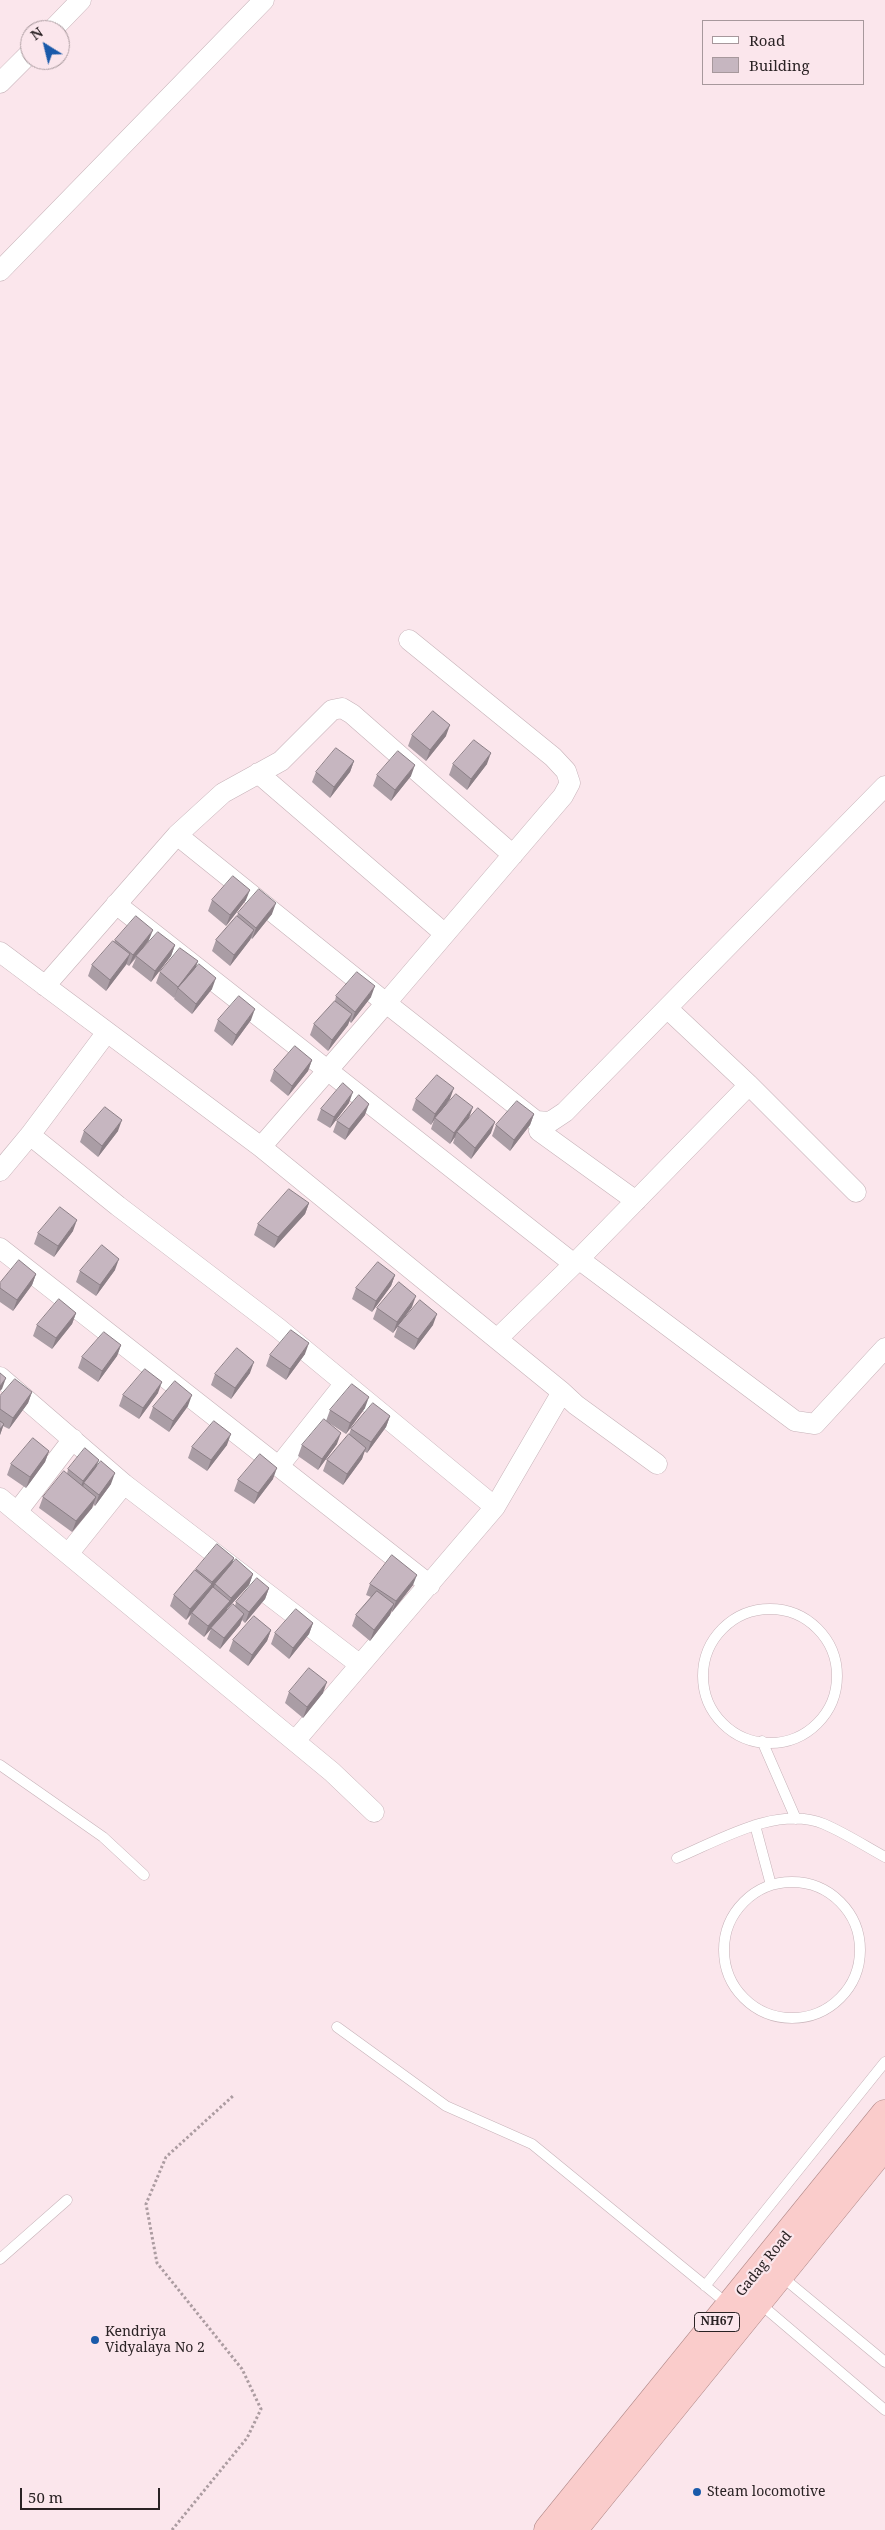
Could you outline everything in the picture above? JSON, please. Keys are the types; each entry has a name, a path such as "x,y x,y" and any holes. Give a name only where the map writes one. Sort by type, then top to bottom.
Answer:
{"highway":[{"name":"Gadag Road","path":"772,2269 885,2114"},
{"name":"Gadag Road","path":"548,2530 744,2299 885,2146"},
{"name":"Gadag Road","path":"573,2530 744,2299"}],"street":[{"path":"62,20 81,0"},
{"path":"0,271 264,0"},
{"path":"0,83 20,63"},
{"path":"261,1147 513,855 563,796 570,783 566,771 554,757 409,640"},
{"path":"45,986 178,835 223,793 281,761 332,710 342,708 513,855"},
{"path":"258,773 445,934"},
{"path":"178,835 536,1121 550,1122 566,1112 885,786"},
{"path":"116,904 574,1264"},
{"path":"2,956 261,1147 498,1338 576,1405 657,1464"},
{"path":"668,1009 749,1085 856,1192"},
{"path":"0,1171 30,1135 106,1032"},
{"path":"498,1338 574,1264 749,1085"},
{"path":"539,1131 636,1201"},
{"path":"30,1135 118,1206 278,1328 496,1507"},
{"path":"0,1248 430,1585"},
{"path":"574,1264 580,1260 795,1421 815,1424 885,1348"},
{"path":"0,1377 124,1484 359,1664"},
{"path":"279,1466 345,1383"},
{"path":"295,1741 359,1664 430,1585 496,1507 562,1392"},
{"path":"16,1512 73,1439"},
{"path":"68,1554 124,1484"},
{"path":"0,1498 295,1741 374,1812"}],"lane":[{"path":"767,1608 790,1611 811,1622 826,1638 836,1659 836,1693 826,1714 809,1731 788,1741 762,1741 748,1740 719,1720 707,1700 702,1676 710,1646 724,1627 743,1614 767,1608"},
{"path":"762,1741 796,1819"},
{"path":"0,1765 104,1837 144,1875"},
{"path":"677,1858 755,1825 796,1819 822,1824 885,1857"},
{"path":"755,1825 771,1886"},
{"path":"788,1880 812,1883 834,1894 849,1910 859,1932 859,1967 848,1989 831,2006 810,2016 793,2018 769,2015 748,2004 739,1994 727,1974 722,1950 730,1919 744,1900 771,1886 788,1880"},
{"path":"337,2027 446,2106 532,2144 705,2286 744,2299 885,2410"},
{"path":"705,2286 885,2062"},
{"path":"0,2259 67,2200"},
{"path":"772,2269 885,2362"}],"path":[{"path":"172,2530 247,2438 261,2410 242,2369 157,2263 146,2204 166,2157 234,2094"}],"building":[{"path":"433,711 450,725 430,750 412,735"},
{"path":"474,740 491,753 471,779 453,764"},
{"path":"336,748 354,761 334,787 316,772"},
{"path":"398,751 415,765 395,790 377,775"},
{"path":"233,876 250,890 230,915 212,900"},
{"path":"259,889 276,903 256,928 238,913"},
{"path":"136,916 153,930 133,955 115,940"},
{"path":"237,916 254,930 234,955 216,940"},
{"path":"158,932 175,945 155,971 136,956"},
{"path":"113,941 130,954 110,980 92,965"},
{"path":"180,948 198,961 178,987 160,972"},
{"path":"199,964 216,978 196,1004 178,988"},
{"path":"357,972 375,986 355,1012 336,996"},
{"path":"239,996 255,1009 236,1035 218,1020"},
{"path":"335,1001 352,1014 332,1040 314,1024"},
{"path":"295,1046 312,1060 292,1086 274,1070"},
{"path":"437,1075 454,1088 435,1114 416,1099"},
{"path":"343,1083 353,1092 334,1117 321,1109"},
{"path":"456,1094 473,1107 454,1133 435,1118"},
{"path":"359,1095 369,1104 349,1129 337,1121"},
{"path":"517,1101 534,1114 514,1140 496,1125"},
{"path":"105,1107 122,1120 102,1146 84,1131"},
{"path":"478,1108 495,1122 475,1148 457,1132"},
{"path":"289,1189 309,1203 278,1237 258,1224"},
{"path":"60,1207 77,1220 58,1246 38,1233"},
{"path":"102,1245 119,1259 100,1285 80,1271"},
{"path":"19,1260 36,1274 17,1300 0,1288 0,1283"},
{"path":"378,1262 395,1275 376,1301 356,1288"},
{"path":"399,1282 416,1296 397,1322 377,1308"},
{"path":"59,1299 76,1313 56,1338 37,1325"},
{"path":"420,1300 437,1314 418,1339 398,1326"},
{"path":"291,1330 309,1343 290,1369 270,1355"},
{"path":"104,1332 121,1345 102,1371 82,1357"},
{"path":"237,1348 254,1362 235,1388 215,1374"},
{"path":"145,1369 162,1382 143,1408 123,1395"},
{"path":"0,1373 6,1378 0,1386"},
{"path":"15,1379 32,1392 13,1418 0,1409 0,1396"},
{"path":"175,1381 192,1395 173,1421 153,1407"},
{"path":"352,1384 369,1397 350,1423 330,1410"},
{"path":"373,1403 390,1416 371,1442 351,1429"},
{"path":"324,1419 341,1433 322,1459 302,1445"},
{"path":"0,1421 4,1424 0,1429"},
{"path":"214,1421 231,1434 211,1460 192,1447"},
{"path":"349,1434 366,1448 347,1474 327,1460"},
{"path":"33,1438 49,1451 30,1477 11,1464"},
{"path":"85,1448 99,1460 83,1481 68,1469"},
{"path":"260,1454 277,1468 258,1493 238,1480"},
{"path":"101,1461 115,1473 99,1495 84,1483"},
{"path":"64,1471 96,1497 76,1521 43,1497"},
{"path":"217,1544 234,1558 212,1582 196,1569"},
{"path":"392,1555 417,1575 396,1601 370,1584"},
{"path":"236,1559 253,1574 231,1598 215,1584"},
{"path":"195,1570 212,1584 190,1609 174,1595"},
{"path":"257,1578 269,1588 249,1612 236,1602"},
{"path":"213,1587 230,1601 208,1626 192,1613"},
{"path":"377,1591 394,1604 374,1630 356,1615"},
{"path":"233,1604 244,1614 224,1638 211,1628"},
{"path":"296,1609 313,1623 293,1648 275,1633"},
{"path":"254,1616 271,1630 252,1655 233,1640"},
{"path":"309,1668 327,1682 307,1707 289,1692"}],"place":[{"name":"Kendriya Vidyalaya No 2","path":"95,2340"},
{"name":"Steam locomotive","path":"697,2492"}]}
